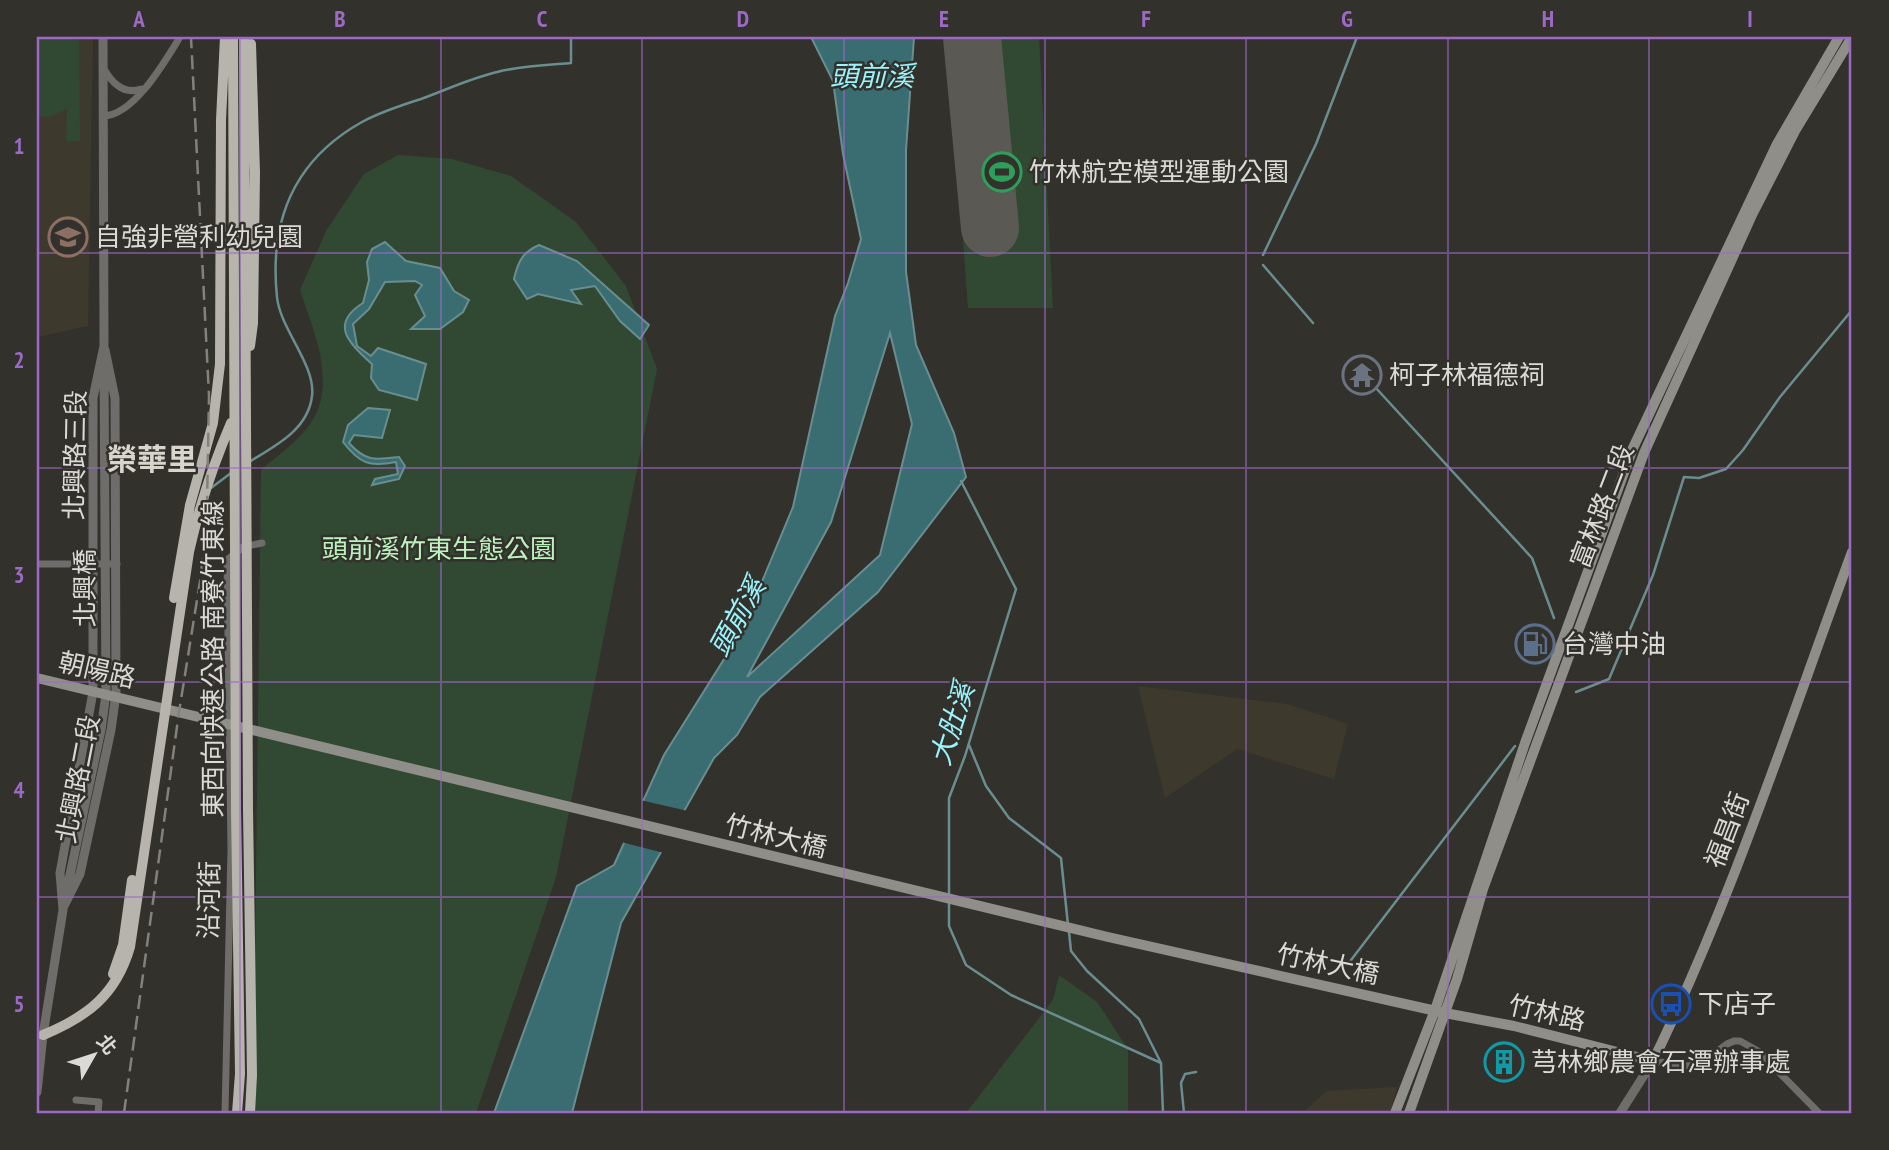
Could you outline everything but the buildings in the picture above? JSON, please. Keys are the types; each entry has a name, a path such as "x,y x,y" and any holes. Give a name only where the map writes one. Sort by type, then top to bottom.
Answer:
{"highway":[{"path":"40,1034 73,1023 94,1006 108,992 126,963 130,947 181,547 218,395 221,120 225,37"},
{"name":"東西向快速公路 南寮竹東線","path":"233,37 236,796 240,1074 237,1113"},
{"name":"東西向快速公路 南寮竹東線","path":"244,37 252,1075 250,1113"},
{"path":"157,736 199,506 241,395 248,363 253,323 251,37"}],"main road":[{"name":"富林路二段","path":"1440,1012 1457,979 1483,889 1556,676 1674,371 1777,144 1839,37"},
{"name":"富林路二段","path":"1674,371 1795,131 1852,37"},
{"name":"福昌街","path":"1653,1060 1683,999 1707,940 1808,679 1852,552"},
{"name":"朝陽路","path":"37,678 148,704"},
{"name":"竹林大橋","path":"148,704 459,782 1108,937 1397,1001"},
{"name":"竹林路","path":"1397,1001 1653,1060"},
{"path":"1395,1113 1440,1012"},
{"path":"1409,1113 1440,1012"}],"street":[{"name":"北興路三段","path":"93,692 93,398 104,346 103,37"},
{"path":"103,116 119,112 145,87 180,37"},
{"path":"103,66 111,80 122,89 131,92 145,87"},
{"name":"北興路三段","path":"104,346 116,398 117,564 111,694"},
{"name":"北興橋","path":"63,910 86,794 111,694 104,346"},
{"name":"沿河街","path":"225,1113 231,849 227,560 243,547 262,543"},
{"path":"37,564 117,564"},
{"name":"北興路二段","path":"63,910 60,873 93,692"},
{"name":"北興路二段","path":"37,1092 40,1034 63,910 80,874 111,730 111,694"},
{"name":"竹林路","path":"1653,1060 1688,1066 1700,1064 1727,1044 1741,1041 1758,1051 1819,1113"},
{"name":"福昌街","path":"1620,1113 1653,1060"},
{"path":"76,1100 99,1102 98,1113"}],"shaded area":[{"path":"37,37 93,37 88,326 37,337"},
{"path":"1138,686 1287,704 1348,724 1334,779 1237,749 1165,798"},
{"path":"1397,1087 1390,1113 1302,1113 1327,1091"}],"green space":[{"path":"37,37 79,37 80,141 66,141 67,109 49,117 37,116"},
{"name":"竹林航空模型運動公園","path":"948,37 1039,37 1053,308 968,308"},
{"name":"頭前溪竹東生態公園","path":"398,155 452,159 511,176 576,222 626,286 657,369 556,877 476,1113 245,1113 255,961 261,470 301,435 319,406 323,373 316,338 300,290 326,231 364,174"},
{"path":"1059,975 1097,1002 1128,1049 1128,1113 966,1113 1053,1000"}],"water":[{"name":"頭前溪","path":"811,37 914,37 906,150 906,272 916,345 954,433 966,477 878,592 760,697 737,735 714,758 621,923 572,1113 494,1113 577,886 614,865 664,755 741,632 793,507 835,316 861,239 843,154 833,81","holes":["890,333 912,424 880,555 747,677 831,522"]},
{"path":"385,242 406,261 440,268 454,291 469,300 463,312 440,329 411,329 425,316 415,295 422,285 415,281 385,282 369,309 353,324 357,346 371,356 378,348 426,364 417,400 379,390 371,378 372,364 356,349 346,334 347,319 363,303 369,280 367,262 372,249"},
{"path":"539,245 577,261 649,325 640,339 620,321 595,286 571,290 581,304 538,294 527,299 514,279 522,258"},
{"path":"368,408 390,410 382,438 354,435 349,443 366,457 399,457 405,466 399,479 372,485 375,479 398,474 396,462 366,462 343,442 348,425"}],"pier":[{"path":"640,800 688,811 664,853 621,842"}],"waterway":[{"path":"249,462 297,428 309,408 312,396 309,372 284,322 277,297 277,243 282,218 303,174 338,137 384,112 506,70 571,63 571,37"},
{"path":"1263,255 1316,144 1357,37"},
{"path":"1263,265 1313,323"},
{"path":"1576,692 1609,679 1653,575 1684,477 1699,478 1726,469 1743,450 1780,397 1852,310"},
{"path":"1375,387 1532,558 1554,618"},
{"path":"211,488 231,473"},
{"name":"大肚溪","path":"949,894 949,798 965,756 1016,589 961,481"},
{"path":"969,745 986,786 1009,818 1061,858 1068,925"},
{"path":"1348,964 1515,746"},
{"name":"大肚溪","path":"949,901 949,926 966,965 1011,995 1161,1063 1163,1113"},
{"path":"1069,932 1071,951 1087,971 1139,1019 1161,1063"},
{"path":"1184,1113 1181,1083 1185,1074 1196,1072"}],"runway":[{"path":"972,37 990,228"}],"railway":[{"path":"124,1113 179,712 201,575 207,506 209,396 191,37"}],"place":[{"name":"竹林航空模型運動公園","path":"1002,172"},
{"name":"自強非營利幼兒園","path":"68,237"},
{"name":"柯子林福德祠","path":"1362,375"},
{"name":"台灣中油","path":"1535,644"},
{"name":"下店子","path":"1671,1004"},
{"name":"芎林鄉農會石潭辦事處","path":"1504,1062"}],"district":[{"name":"榮華里","path":"152,460"}]}
